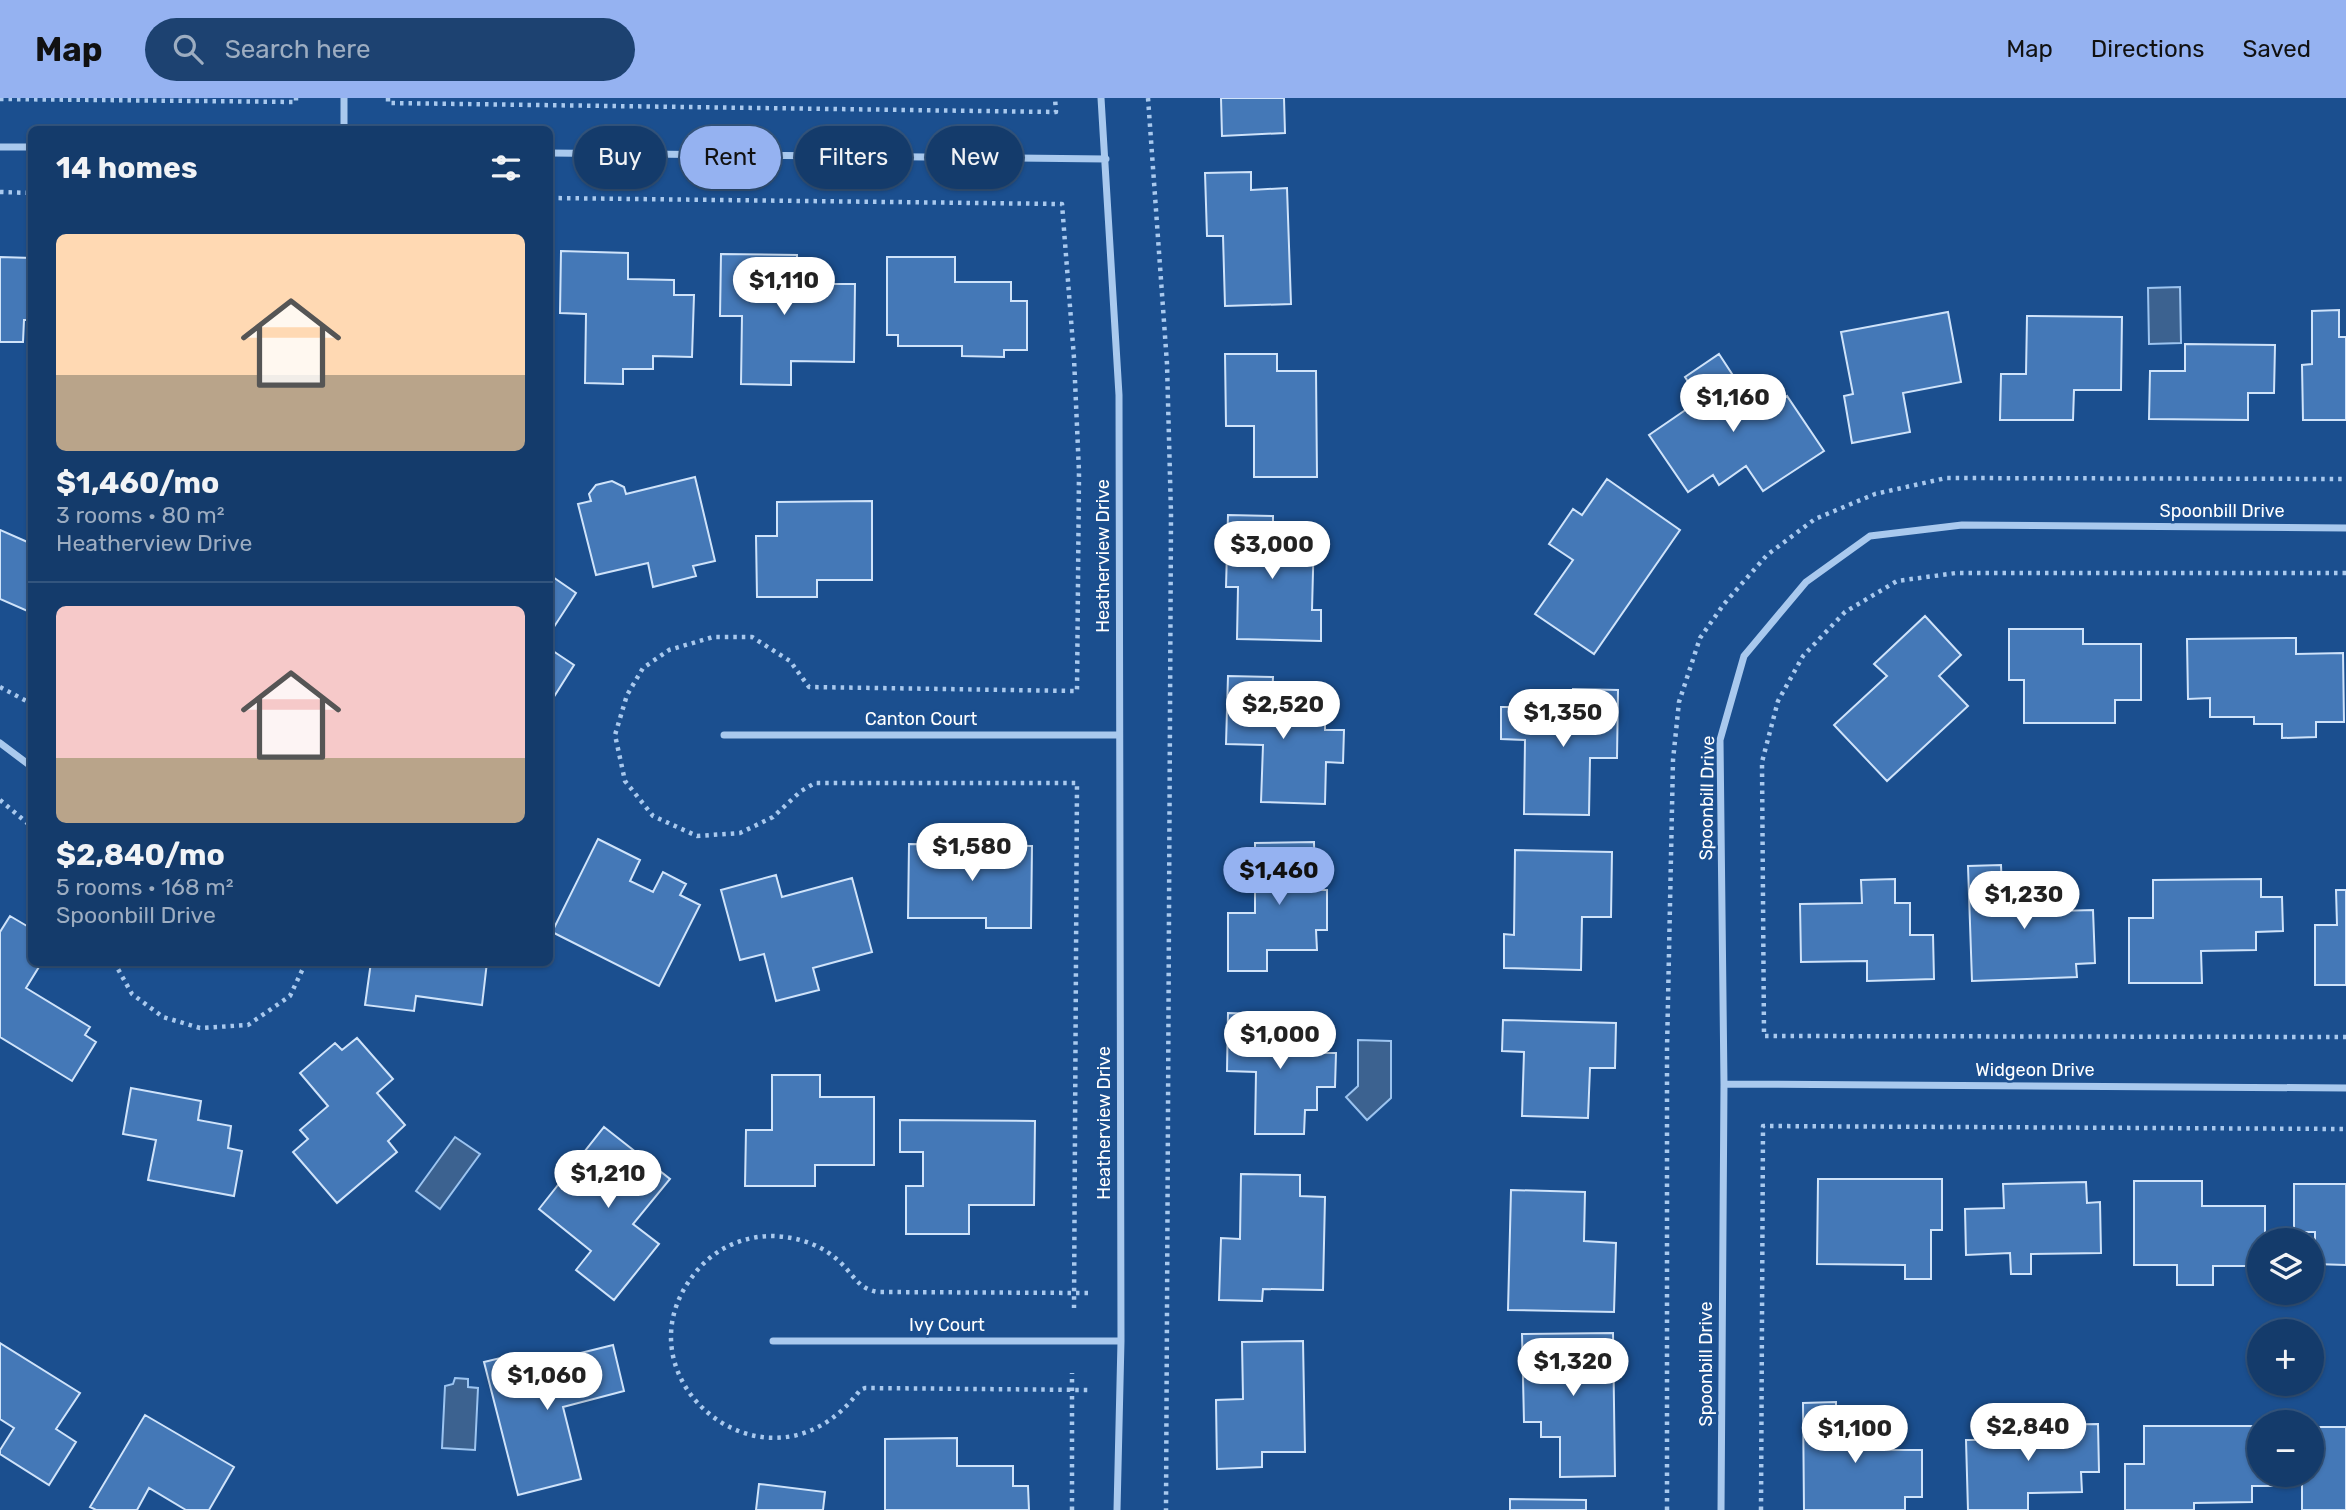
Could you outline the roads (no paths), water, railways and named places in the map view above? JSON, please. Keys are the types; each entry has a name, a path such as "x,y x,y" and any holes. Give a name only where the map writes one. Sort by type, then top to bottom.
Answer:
{"street":[{"path":"344,98 344,126"},
{"name":"Heatherview Drive","path":"1101,98 1119,395 1121,1341 1117,1510"},
{"path":"0,147 28,147"},
{"path":"553,153 1106,159"},
{"name":"Spoonbill Drive","path":"1721,1510 1724,1083 1720,740 1744,656 1806,582 1870,536 1962,525 2346,528"},
{"name":"Canton Court","path":"724,735 1118,735"},
{"path":"0,743 28,764"},
{"name":"Widgeon Drive","path":"1724,1083 2346,1088"},
{"name":"Ivy Court","path":"773,1341 1121,1341"}],"water":[{"path":"2180,287 2181,343 2149,344 2148,288"},
{"path":"1358,1040 1391,1041 1391,1098 1367,1120 1346,1097 1358,1086"},
{"path":"455,1137 480,1154 440,1209 416,1191"},
{"path":"455,1378 468,1379 468,1387 478,1388 475,1450 442,1448 445,1386 453,1384"}]}
